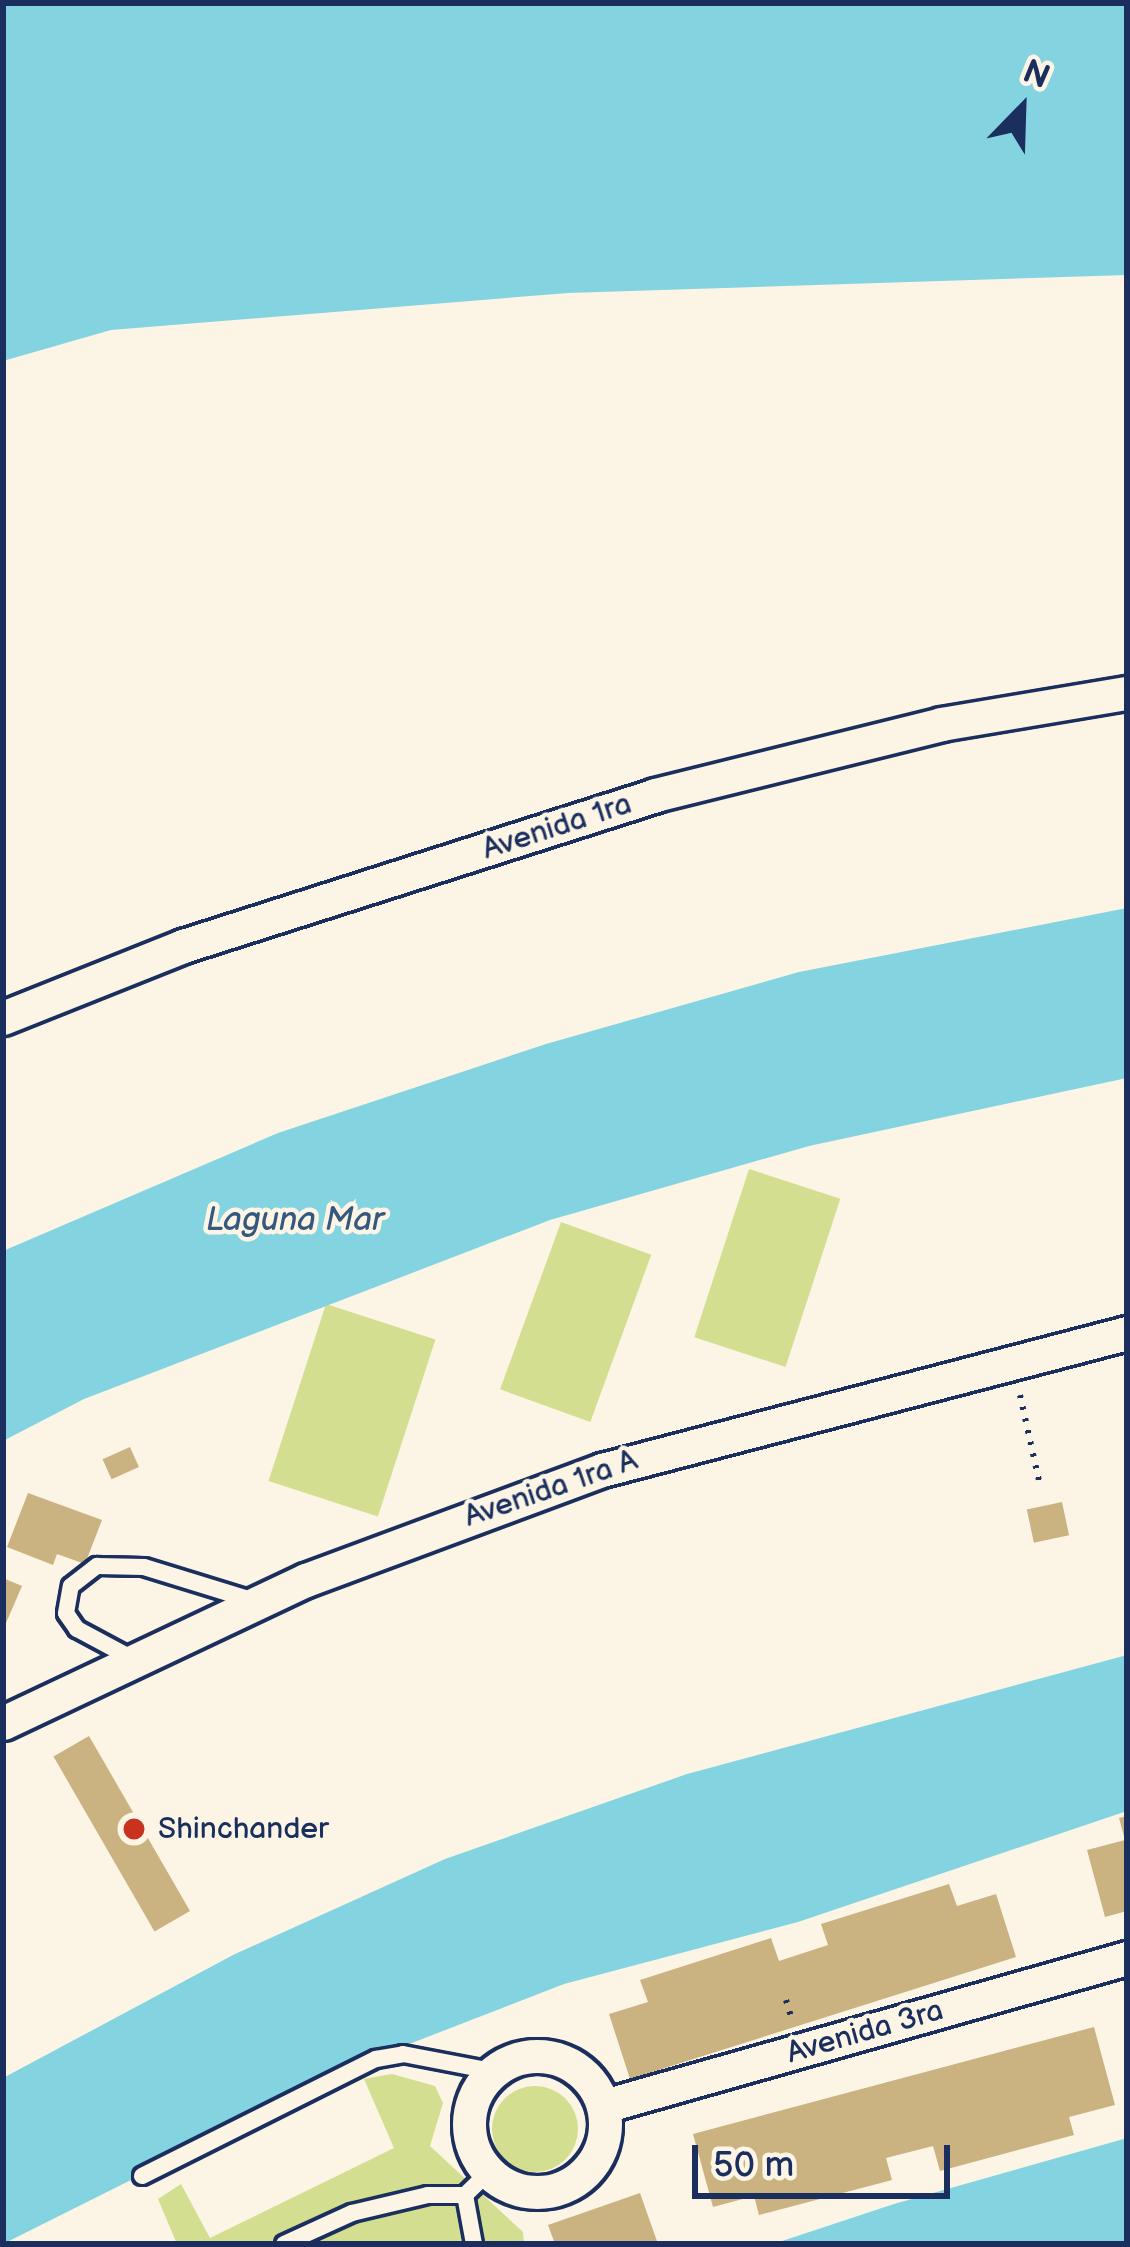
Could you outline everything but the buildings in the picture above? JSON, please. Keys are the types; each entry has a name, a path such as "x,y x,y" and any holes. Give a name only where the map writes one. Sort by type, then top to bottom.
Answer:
{"street":[{"name":"Avenida 1ra","path":"3,1018 183,946 656,795 941,724 1127,693"},
{"name":"Avenida 1ra A","path":"3,1723 259,1602 602,1470 1012,1358 1127,1333"},
{"name":"Avenida 3ra","path":"604,2106 1127,1958"},
{"path":"535,2055 557,2058 594,2085 604,2106 602,2150 572,2183 528,2192 477,2183 470,2110 492,2072 535,2055"}],"lane":[{"path":"136,1660 77,1629 66,1613 71,1586 98,1566 145,1567 259,1602"},
{"path":"142,2176 376,2059 403,2054 492,2072"},
{"path":"284,2244 352,2213 477,2183 474,2244"}],"path":[{"path":"1012,1358 1040,1485"}],"green space":[{"path":"749,1169 840,1199 786,1367 694,1337"},
{"path":"561,1222 651,1255 590,1422 500,1389"},
{"path":"326,1304 435,1340 378,1516 269,1481"},
{"path":"392,2074 435,2086 443,2103 430,2146 523,2232 524,2244 177,2244 158,2199 181,2184 210,2238 394,2148 364,2079"},
{"path":"535,2086 566,2098 578,2129 566,2160 535,2172 504,2160 492,2129 504,2098"}],"water":[{"path":"3,3 1127,3 1127,275 568,293 111,330 3,361"},
{"name":"Laguna Mar","path":"1127,908 1127,1078 809,1146 550,1220 84,1399 3,1441 3,1251 278,1133 546,1044 799,972"},
{"path":"1127,1655 1127,1811 798,1922 564,1984 381,2055 3,2244 3,2078 233,1955 445,1859 687,1774"},
{"path":"1127,2138 1127,2244 773,2244 894,2204"}],"place":[{"name":"Shinchander","path":"134,1829"}]}
